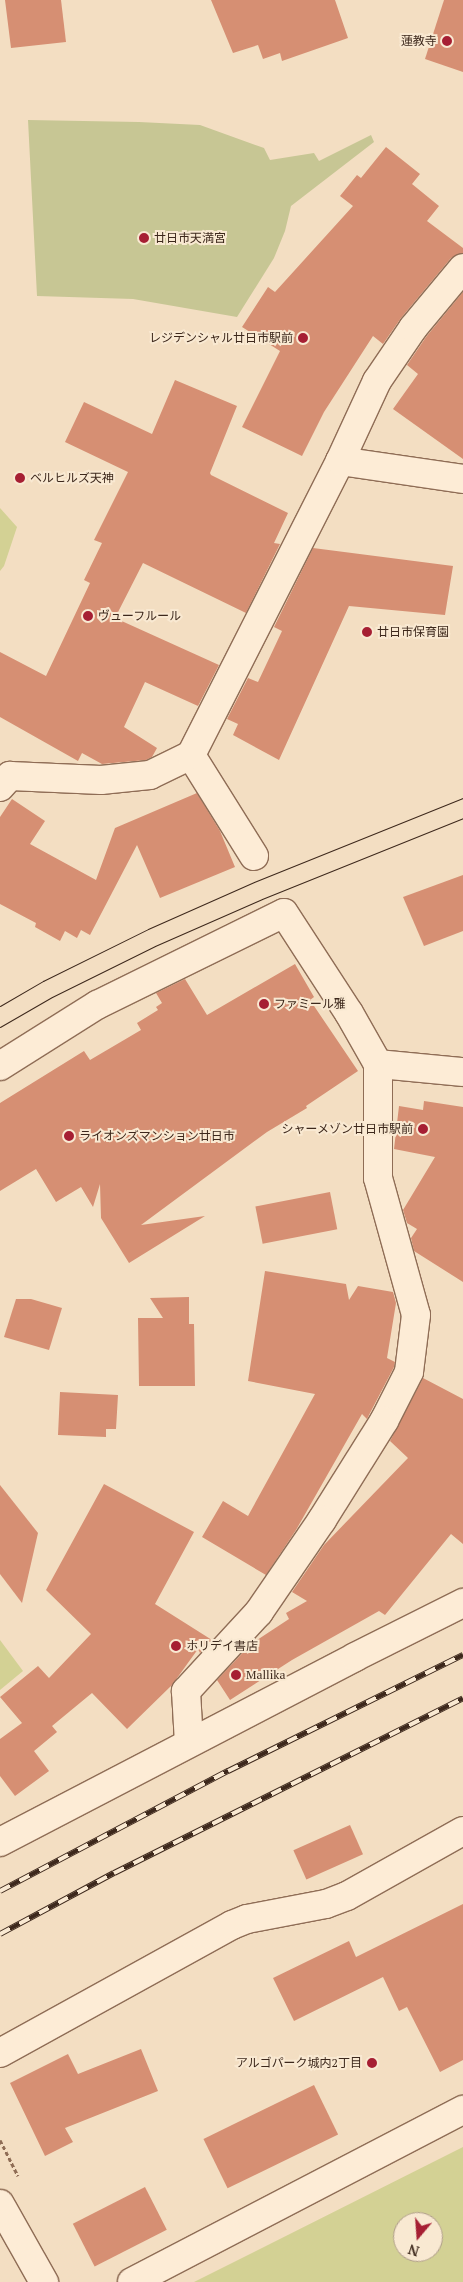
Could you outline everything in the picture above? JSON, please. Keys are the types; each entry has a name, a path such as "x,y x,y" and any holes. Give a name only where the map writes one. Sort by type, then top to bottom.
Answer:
{"street":[{"path":"0,787 10,776 101,780 150,775 191,755 340,461 377,381 413,328 463,268"},
{"path":"340,461 463,479"},
{"path":"191,755 254,856"},
{"path":"0,1066 97,1004 284,913 349,1013 378,1064 378,1178 416,1315 408,1372 384,1420 322,1520 259,1612 186,1691 189,1743"},
{"path":"378,1064 463,1072"},
{"path":"3,1834 189,1743 463,1603"},
{"path":"0,2053 232,1924 262,1916 326,1904 346,1896 463,1831"},
{"path":"132,2282 463,2110"},
{"path":"0,2204 44,2282"}],"shaded area":[{"path":"28,120 200,125 264,148 270,160 314,153 319,161 371,135 374,142 291,206 285,231 274,258 237,317 133,299 37,296"},
{"path":"0,508 17,527 4,566 0,571"},
{"path":"0,1640 23,1671 0,1690"},
{"path":"463,2147 463,2282 194,2282"}],"building":[{"path":"5,0 61,0 66,42 11,48"},
{"path":"211,0 335,0 348,38 282,61 280,53 263,59 258,45 233,53"},
{"name":"蓮教寺","path":"444,0 463,0 463,72 425,59"},
{"path":"386,147 420,174 412,184 439,206 427,221 463,248 463,253 451,258 401,318 383,344 373,336 324,412 302,456 242,427 280,351 242,327 268,287 275,292 353,206 340,196 357,175 361,178"},
{"path":"463,292 463,459 393,409 418,374 407,365 426,337"},
{"path":"175,380 237,406 210,473 211,475 288,513 274,543 280,544 246,613 143,563 115,618 219,665 198,706 145,682 124,727 157,748 152,757 146,760 102,764 82,753 78,761 0,717 0,652 46,676 90,583 84,580 102,543 94,540 128,472 65,442 84,402 152,434"},
{"path":"313,548 453,566 445,615 349,606 279,760 233,735 238,724 227,719 248,678 258,682 282,631 274,627"},
{"path":"197,793 220,831 235,867 160,898 137,845 90,935 81,930 77,938 65,931 60,941 35,927 36,923 0,904 0,817 12,799 45,821 30,844 96,880 115,828"},
{"path":"463,875 463,931 424,946 403,897"},
{"path":"295,964 314,997 310,1000 358,1071 306,1106 307,1108 267,1132 141,1225 205,1216 129,1263 101,1218 100,1184 93,1207 81,1187 56,1202 36,1169 0,1191 0,1103 84,1051 90,1060 141,1030 137,1023 158,1010 156,1007 162,1003 156,993 185,979 207,1015"},
{"path":"424,1101 463,1107 463,1282 414,1251 411,1238 417,1229 407,1223 403,1210 435,1157 394,1149 399,1106 423,1110"},
{"path":"330,1192 337,1229 263,1244 255,1207"},
{"path":"265,1271 346,1284 349,1300 358,1286 393,1292 396,1303 387,1358 395,1362 394,1367 367,1419 362,1414 296,1530 266,1575 202,1537 223,1501 248,1516 315,1394 248,1381"},
{"path":"189,1297 189,1324 194,1324 195,1386 139,1386 138,1318 163,1318 150,1298"},
{"path":"16,1299 31,1299 62,1308 49,1350 4,1337"},
{"path":"423,1378 463,1399 463,1544 451,1534 385,1615 379,1611 292,1660 230,1700 217,1680 251,1644 289,1619 286,1613 307,1601 292,1592 324,1545 408,1458 390,1441"},
{"path":"60,1392 118,1395 116,1429 106,1429 106,1437 58,1435"},
{"path":"104,1484 194,1532 155,1604 212,1640 200,1653 198,1649 172,1685 127,1729 92,1693 52,1726 57,1732 34,1751 49,1771 15,1796 0,1776 0,1739 22,1723 0,1697 38,1666 49,1678 91,1634 46,1590"},
{"path":"0,1485 38,1533 22,1603 0,1574"},
{"path":"350,1825 363,1854 306,1879 293,1850"},
{"path":"463,1904 463,2060 440,2072 407,2007 399,2011 383,1977 294,2021 273,1978 349,1941 356,1957"},
{"path":"141,2049 158,2091 65,2128 73,2142 45,2156 10,2083 68,2054 78,2074"},
{"path":"314,2085 338,2134 228,2188 203,2139"},
{"path":"145,2187 167,2230 95,2267 73,2224"}],"tram line":[{"path":"0,1006 43,981 148,929 254,882 463,798"},
{"path":"0,1027 52,997 155,946 262,899 463,818"}],"railway":[{"path":"0,1891 228,1771 463,1655"},
{"path":"0,1934 114,1873 463,1698"}],"place":[{"name":"蓮教寺","path":"447,41"},
{"name":"廿日市天満宮","path":"144,238"},
{"name":"レジデンシャル廿日市駅前","path":"303,338"},
{"name":"ベルヒルズ天神","path":"20,478"},
{"name":"ヴューフルール","path":"88,616"},
{"name":"廿日市保育園","path":"367,632"},
{"name":"ファミール雅","path":"264,1004"},
{"name":"シャーメゾン廿日市駅前","path":"423,1129"},
{"name":"ライオンズマンション廿日市","path":"69,1136"},
{"name":"ホリデイ書店","path":"176,1646"},
{"name":"Mallika","path":"236,1675"},
{"name":"アルゴパーク城内2丁目","path":"372,2063"}]}
